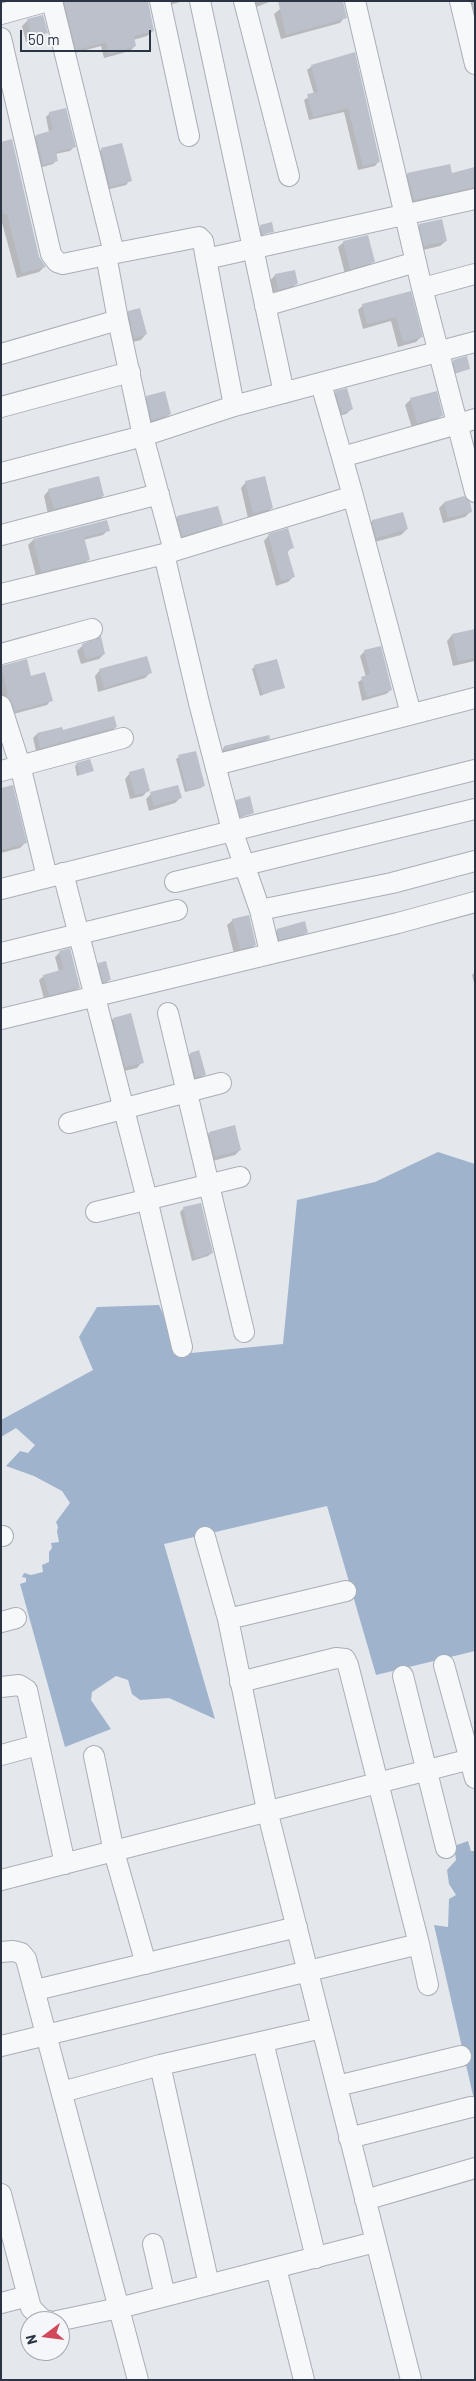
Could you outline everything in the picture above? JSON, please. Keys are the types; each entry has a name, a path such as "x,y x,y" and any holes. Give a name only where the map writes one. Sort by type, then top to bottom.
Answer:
{"street":[{"path":"1,14 48,1"},
{"path":"52,1 110,254 118,320 143,436 159,494 169,552 215,765 243,866 260,910 270,952"},
{"path":"160,1 189,136"},
{"path":"200,1 284,393"},
{"path":"244,1 289,176"},
{"path":"356,1 422,288 439,350 466,421 475,492"},
{"path":"460,1 475,64"},
{"path":"1,38 51,254 57,262 63,264 199,237 203,241 234,406"},
{"path":"206,259 475,199"},
{"path":"265,306 416,262"},
{"path":"422,288 475,274"},
{"path":"1,354 118,320"},
{"path":"1,473 143,436 234,406 321,384 439,350 475,342"},
{"path":"1,407 130,372"},
{"path":"321,384 411,714"},
{"path":"342,457 466,421"},
{"path":"1,535 159,494"},
{"path":"1,594 169,552 353,496"},
{"path":"1,654 92,630"},
{"path":"215,765 475,698"},
{"path":"1,706 11,768 79,934 147,1199 182,1347"},
{"path":"11,768 123,738"},
{"path":"1,889 475,770"},
{"path":"175,882 475,809"},
{"path":"260,910 392,883 475,861"},
{"path":"1,1018 270,952 398,923 475,902"},
{"path":"1,953 177,910"},
{"path":"168,1014 244,1332"},
{"path":"69,1123 221,1083"},
{"path":"96,1212 240,1177"},
{"path":"205,1537 228,1619 268,1810 411,2380"},
{"path":"228,1619 346,1591"},
{"path":"240,1682 336,1658 344,1660 348,1665 428,1985"},
{"path":"1,1880 428,1769 473,1765 444,1665"},
{"path":"404,1676 446,1848"},
{"path":"1,1687 20,1685 27,1690 65,1864"},
{"path":"1,1755 38,1745"},
{"path":"94,1756 114,1852 146,1964"},
{"path":"36,1990 298,1927"},
{"path":"1,2046 47,2033 308,1972 418,1944"},
{"path":"1,1952 14,1951 21,1953 26,1959 36,1990 138,2380"},
{"path":"62,2092 160,2065 322,2028"},
{"path":"263,2042 316,2258"},
{"path":"337,2086 461,2056"},
{"path":"160,2065 209,2285"},
{"path":"349,2138 471,2107"},
{"path":"365,2200 475,2168"},
{"path":"1,2194 6,2234 34,2311"},
{"path":"70,2318 118,2308 375,2242"},
{"path":"153,2244 165,2296"},
{"path":"276,2268 304,2380"},
{"path":"1,2303 28,2296"}],"water":[{"path":"438,1152 475,1164 475,1651 376,1675 327,1506 164,1544 215,1719 169,1698 140,1700 132,1694 128,1680 116,1676 92,1692 91,1700 111,1729 65,1747 20,1584 26,1582 26,1578 22,1577 24,1573 31,1575 43,1572 42,1565 49,1562 49,1552 52,1548 51,1543 59,1542 56,1522 70,1503 62,1491 34,1476 6,1466 20,1451 28,1453 35,1445 16,1428 1,1437 1,1420 93,1370 79,1337 97,1307 159,1305 181,1354 283,1344 297,1200 375,1182"},
{"path":"468,1841 471,1851 475,1851 475,2104 434,1925 448,1927 449,1899 456,1895 449,1884 447,1870 456,1860 454,1846"}],"building":[{"path":"64,1 148,1 154,31 134,36 136,46 109,54 106,42 76,50"},
{"path":"278,1 343,1 347,18 286,35"},
{"path":"43,15 48,33 31,37 27,19"},
{"path":"355,52 380,162 363,166 348,108 313,117 307,94 318,92 311,65"},
{"path":"66,108 76,147 56,152 58,161 43,165 36,135 53,130 49,112"},
{"path":"12,139 39,257 46,267 22,273 7,214 4,215 1,206 1,142"},
{"path":"122,143 132,181 110,187 101,148"},
{"path":"450,164 452,173 475,167 475,187 414,200 407,173"},
{"path":"442,219 447,241 424,246 419,224"},
{"path":"272,222 274,232 262,234 260,225"},
{"path":"368,235 375,262 350,269 343,241"},
{"path":"295,270 298,284 278,290 275,274"},
{"path":"411,291 423,337 403,342 396,317 367,324 362,304"},
{"path":"140,308 147,334 134,338 128,311"},
{"path":"467,356 470,369 456,372 453,360"},
{"path":"347,388 353,409 342,413 335,391"},
{"path":"165,391 171,414 152,420 146,396"},
{"path":"437,391 443,416 417,423 410,398"},
{"path":"99,476 104,496 54,509 48,489"},
{"path":"265,476 273,508 253,513 245,481"},
{"path":"464,496 470,502 472,512 448,518 444,502"},
{"path":"218,506 223,524 182,536 177,516"},
{"path":"403,512 408,529 376,538 372,520"},
{"path":"107,520 110,531 84,537 90,560 41,572 33,539"},
{"path":"288,528 294,548 287,550 295,577 281,581 268,534"},
{"path":"475,629 475,658 458,661 452,634"},
{"path":"101,636 105,654 86,659 82,644"},
{"path":"381,646 392,690 367,697 361,677 370,674 364,650"},
{"path":"147,656 152,673 104,688 99,669"},
{"path":"27,659 31,676 45,672 53,701 15,711 12,702 6,696 8,695 1,666"},
{"path":"277,659 285,688 263,694 254,665"},
{"path":"114,716 117,727 40,748 37,733 62,727 63,730"},
{"path":"269,735 270,739 225,750 224,746"},
{"path":"196,751 205,786 187,790 178,755"},
{"path":"90,759 94,771 80,775 76,763"},
{"path":"144,768 150,791 135,795 129,772"},
{"path":"13,785 27,843 1,850 1,788"},
{"path":"178,785 182,798 154,806 150,792"},
{"path":"250,796 254,813 241,817 236,800"},
{"path":"249,915 256,945 240,949 232,919"},
{"path":"305,921 308,933 279,940 277,929"},
{"path":"70,948 80,988 49,995 43,975 64,969 59,951"},
{"path":"106,961 111,980 103,982 98,963"},
{"path":"131,1013 144,1063 125,1067 113,1018"},
{"path":"199,1050 206,1075 196,1077 190,1053"},
{"path":"235,1125 241,1150 215,1157 209,1132"},
{"path":"201,1203 213,1253 195,1258 183,1207"}]}
